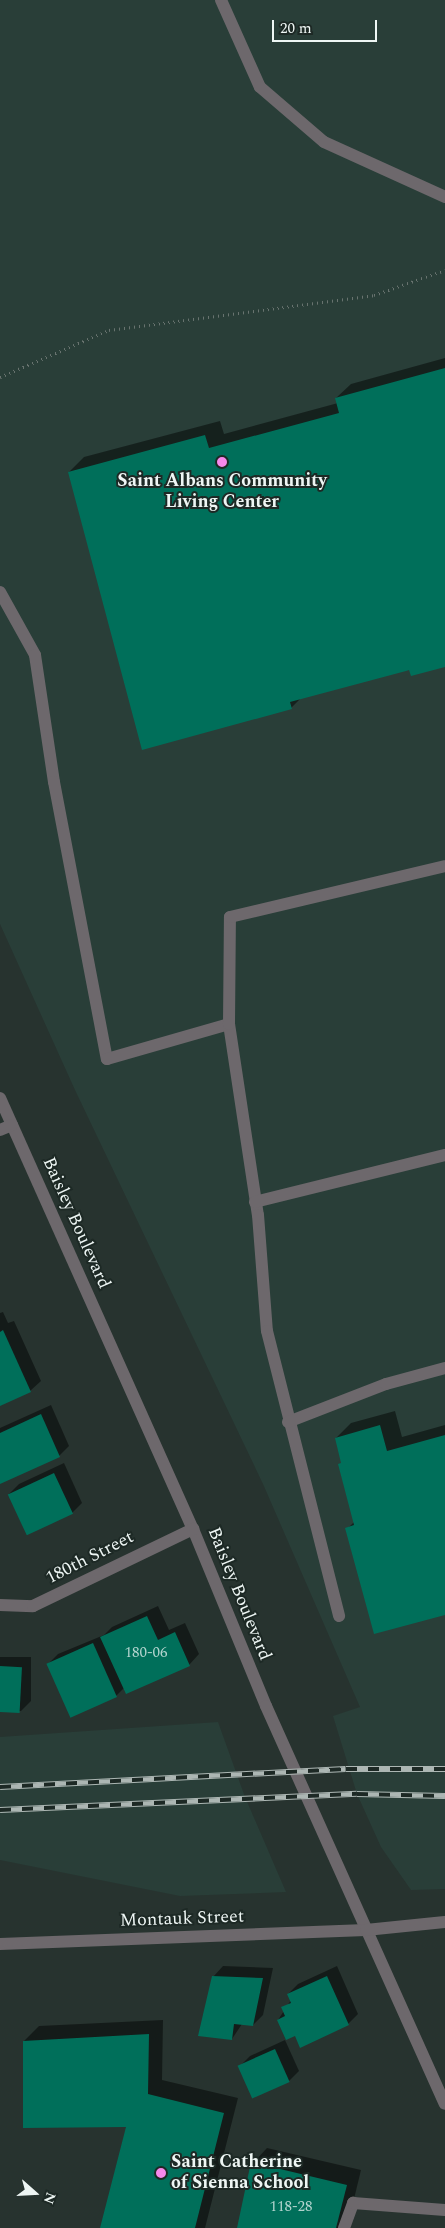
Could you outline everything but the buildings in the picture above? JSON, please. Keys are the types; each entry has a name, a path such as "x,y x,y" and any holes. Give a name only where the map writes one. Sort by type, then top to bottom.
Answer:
{"street":[{"path":"221,0 234,34 260,87 324,142 445,197"},
{"path":"0,592 36,655 54,782 106,1059 229,1024"},
{"path":"339,1616 288,1422 267,1331 255,1202 229,1024 230,917 445,866"},
{"name":"Baisley Boulevard","path":"0,1098 193,1529 266,1706 445,2104"},
{"path":"0,1130 12,1125"},
{"path":"255,1202 445,1155"},
{"path":"288,1422 386,1384 445,1368"},
{"name":"180th Street","path":"0,1605 33,1606 193,1529"},
{"name":"Montauk Street","path":"0,1944 366,1930 445,1922"},
{"path":"344,2228 352,2203 445,2210"}],"path":[{"path":"0,377 109,330 374,295 445,270"}],"shaded area":[{"name":"Saint Albans Community Living Center","path":"0,0 445,0 445,1889 411,1890 381,1847 357,1794 333,1716 360,1707 263,1484 75,1090 0,924"},
{"path":"218,1722 245,1797 286,1892 180,1896 0,1860 0,1737"}],"railway":[{"path":"0,1787 346,1769 445,1769"},
{"path":"0,1810 357,1794 445,1796"}],"place":[{"name":"Saint Albans Community Living Center","path":"222,462"},
{"name":"Saint Catherine of Sienna School","path":"161,2173"}]}
